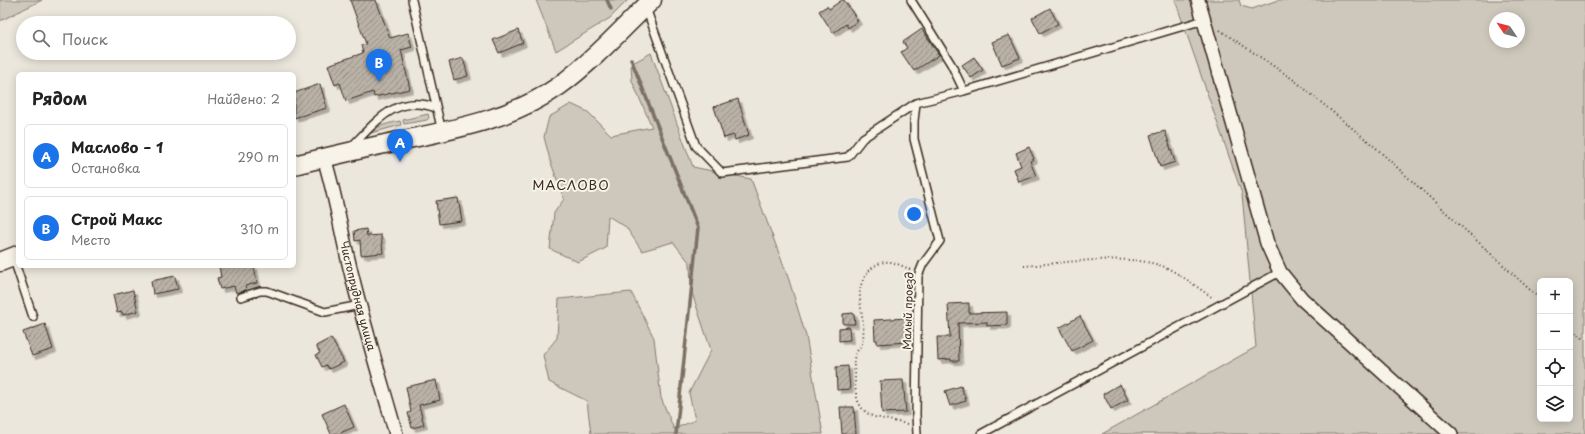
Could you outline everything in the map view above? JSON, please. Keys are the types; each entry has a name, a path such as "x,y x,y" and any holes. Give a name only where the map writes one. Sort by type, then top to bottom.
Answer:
{"main road":[{"path":"296,165 442,132 497,118 529,103 559,86 593,57 649,3"}],"street":[{"path":"1198,0 1267,244 1280,272 1302,299 1451,434"},
{"name":"Чистопрудная улица","path":"324,158 331,180 343,240 396,434"}],"lane":[{"path":"412,0 442,132"},
{"path":"911,0 951,64 964,91"},
{"path":"649,3 696,146 722,173 848,157 863,138 916,103 964,91 1204,20"},
{"path":"346,153 373,124 390,110 405,104 414,103 425,104 436,108"},
{"name":"Малый проезд","path":"916,103 914,139 940,240 923,264 919,273 916,426 918,434"},
{"path":"10,258 33,317"},
{"path":"980,434 1280,272"},
{"path":"241,297 260,291 267,291 325,312 360,305"}],"path":[{"path":"1204,20 1294,80 1375,147 1537,296"},
{"path":"1024,266 1115,259 1149,263 1171,271 1221,304"},
{"path":"916,426 875,418 870,416 861,408 855,393 854,360 863,341 860,291 867,274 876,265 889,262 919,273"},
{"path":"1573,329 1585,340"}],"shaded area":[{"path":"0,0 42,0 0,21"},
{"path":"536,0 628,0 610,18 556,51"},
{"path":"1175,0 1239,0 1241,6 1252,9 1278,0 1585,0 1585,434 1102,434 1256,347 1242,194"},
{"path":"651,53 693,167 751,179 789,280 806,336 823,434 591,434 587,401 549,382 543,355 557,338 559,299 631,292 654,338 661,398 674,429 695,420 689,393 711,350 691,290 690,263 673,242 642,251 626,227 608,216 606,248 578,262 550,249 554,213 564,199 550,160 544,137 549,117 571,104 588,112 611,135 652,127 632,81 631,64"},
{"path":"428,114 429,118 427,120 404,124 403,120"},
{"path":"400,121 401,125 371,133 380,126"}],"building":[{"path":"350,0 376,0 390,38 408,33 412,47 401,50 410,89 374,97 373,92 346,101 340,83 335,85 328,65 363,53 361,45 366,44"},
{"path":"844,0 858,21 848,28 846,24 833,33 819,11 827,6 829,9"},
{"path":"1050,8 1058,24 1040,33 1032,18"},
{"path":"922,29 939,55 914,71 901,52 907,48 903,42"},
{"path":"518,30 523,43 499,53 493,40"},
{"path":"1009,35 1020,58 1002,65 992,42"},
{"path":"974,57 983,70 971,78 962,65"},
{"path":"463,58 468,76 454,80 449,62"},
{"path":"320,84 327,108 296,117 296,92"},
{"path":"738,99 749,135 735,140 734,135 724,138 714,107"},
{"path":"1165,131 1175,162 1160,167 1150,135"},
{"path":"1029,147 1034,159 1030,161 1036,176 1019,182 1014,169 1021,166 1016,153"},
{"path":"458,198 462,221 439,224 436,201"},
{"path":"366,229 367,236 381,235 383,253 361,255 360,240 355,241 354,231"},
{"path":"219,268 254,268 257,283 245,286 246,290 236,293 234,286 220,289 217,278 221,277"},
{"path":"175,276 178,289 153,294 151,281"},
{"path":"133,290 138,311 123,315 122,312 117,313 113,295"},
{"path":"969,303 969,313 1007,312 1007,325 987,326 987,322 958,323 959,361 951,361 951,359 938,360 937,337 950,337 948,304"},
{"path":"853,313 855,324 843,324 843,314"},
{"path":"1080,316 1093,340 1072,351 1059,328"},
{"path":"907,318 908,342 877,344 877,340 875,340 874,320"},
{"path":"45,324 53,349 32,356 23,332"},
{"path":"849,327 850,340 839,341 839,328"},
{"path":"331,338 344,362 329,369 326,365 322,367 316,355 320,353 316,346"},
{"path":"848,366 850,389 837,390 836,367"},
{"path":"436,380 440,400 419,405 424,425 412,428 408,413 411,412 406,387"},
{"path":"903,380 906,412 882,413 880,381"},
{"path":"1120,384 1128,400 1111,409 1103,394"},
{"path":"961,386 966,401 950,406 945,391"},
{"path":"344,404 354,427 338,434 331,434 322,414"},
{"path":"840,407 854,407 856,434 842,434"}],"waterway":[{"path":"607,0 611,9"},
{"path":"631,59 698,228 676,434"}],"place":[{"name":"Строй Макс","path":"379,82"},
{"name":"Маслово – 1","path":"400,162"}],"district":[{"name":"МАСЛОВО","path":"571,185"}]}
